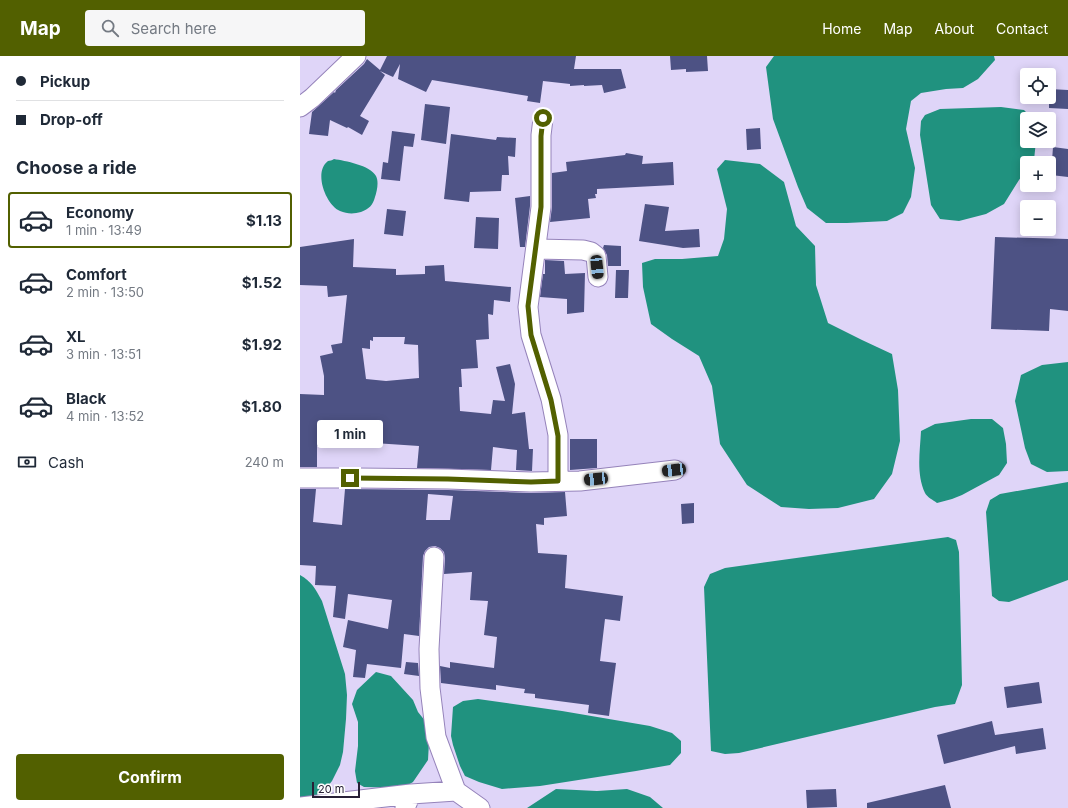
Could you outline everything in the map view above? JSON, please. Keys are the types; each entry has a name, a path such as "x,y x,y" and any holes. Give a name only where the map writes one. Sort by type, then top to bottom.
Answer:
{"street":[{"path":"300,107 312,98 356,56"},
{"path":"543,118 541,136 541,207 528,306 531,335 551,400 558,436 558,481"},
{"path":"536,249 583,250 592,252 596,256 598,277"},
{"path":"300,478 531,482 580,481 674,470"},
{"path":"434,557 429,649 430,688 436,737 456,791 480,808"},
{"path":"300,807 408,801 456,791"}],"shaded area":[{"path":"774,56 994,56 995,60 978,79 963,88 921,93 911,101 906,129 915,168 911,197 903,213 887,221 826,223 807,208 773,119 766,67"},
{"path":"1001,107 1024,110 1026,112 1020,112 1020,148 1035,148 1034,156 1020,156 1020,179 1004,204 986,214 959,221 940,219 931,205 920,135 921,121 925,115 940,109"},
{"path":"334,159 363,166 373,172 376,176 378,184 376,195 372,204 366,210 356,213 345,213 335,208 330,202 323,188 322,173 324,166 328,161"},
{"path":"725,160 760,164 784,182 796,226 815,246 816,285 828,323 892,354 898,390 900,441 892,474 874,499 838,508 809,509 781,507 747,485 720,444 712,386 699,356 651,324 643,287 642,263 655,259 682,259 718,256 724,239 727,209 717,169"},
{"path":"1068,362 1068,471 1047,472 1031,464 1025,448 1015,401 1021,375 1042,365"},
{"path":"971,419 992,419 1003,428 1007,463 999,475 962,495 937,503 926,494 920,478 919,462 921,431 935,424"},
{"path":"1068,482 1068,580 1009,602 999,601 992,596 986,512 990,500 1000,494"},
{"path":"948,537 956,540 959,552 962,685 955,704 935,707 739,753 725,754 711,751 704,587 710,574 725,568"},
{"path":"300,575 308,580 322,601 345,674 347,695 343,752 340,765 332,781 324,791 307,801 300,803"},
{"path":"376,672 391,676 413,700 418,712 426,722 429,742 428,760 413,782 403,788 364,787 357,783 355,771 358,746 358,722 352,704 357,690"},
{"path":"478,699 650,726 672,733 681,741 681,753 670,765 540,786 502,789 465,776 453,745 451,736 453,707 463,701"},
{"path":"556,789 597,791 627,789 650,797 663,808 527,808"}],"building":[{"path":"387,56 576,56 574,69 621,69 626,88 604,93 602,85 570,86 570,84 543,81 540,103 527,101 528,96 432,80 426,92 398,79 400,64 393,77 380,71 385,75 360,116 369,121 362,135 348,127 347,128 330,120 328,136 309,134 312,112 334,92 335,93 336,90 364,64 367,59 380,70"},
{"path":"670,56 707,56 708,71 686,72 686,69 671,70"},
{"path":"1056,89 1068,90 1068,109 1049,108 1049,104 1056,104"},
{"path":"425,104 450,107 446,144 421,140"},
{"path":"760,128 761,149 747,150 746,129"},
{"path":"392,131 415,134 413,147 404,146 400,181 381,179 383,162 388,163"},
{"path":"451,134 496,140 497,137 516,138 515,157 508,156 509,175 502,175 501,191 470,192 469,202 444,199"},
{"path":"1053,148 1068,149 1068,177 1056,176 1056,156 1052,156"},
{"path":"626,153 643,156 642,164 673,162 674,185 597,189 597,194 595,194 596,198 588,199 590,218 550,222 552,207 552,173 567,171 566,162 625,155"},
{"path":"530,196 525,247 520,247 515,198"},
{"path":"645,204 669,207 665,231 699,229 700,247 683,248 639,241"},
{"path":"387,209 406,211 403,236 384,234"},
{"path":"476,217 499,218 498,249 474,248"},
{"path":"995,237 1068,239 1068,311 1050,309 1049,331 991,329"},
{"path":"354,239 353,267 396,269 396,275 425,274 425,266 444,265 445,281 511,287 510,302 494,300 493,315 488,314 489,339 476,340 478,368 461,369 462,387 459,387 460,411 491,414 493,400 505,401 496,367 510,364 515,384 512,414 525,412 529,449 533,449 532,471 516,470 517,450 493,447 491,470 417,468 419,446 374,443 374,447 317,446 317,467 300,467 300,394 324,395 324,376 320,356 333,353 331,345 342,343 347,295 328,297 327,286 300,285 300,247","holes":["373,337 405,337 404,344 418,345 419,378 386,381 366,379 362,348 370,349 370,340 373,341"]},
{"path":"604,245 621,246 621,266 608,266 607,255 603,248"},
{"path":"545,260 564,261 565,274 585,273 584,312 567,314 567,299 540,297 543,274 545,274"},
{"path":"616,270 629,270 628,298 615,298"},
{"path":"570,439 597,439 597,468 570,470"},
{"path":"300,489 316,489 313,522 342,525 345,489 448,490 531,493 565,492 567,516 544,518 544,525 536,524 538,553 567,555 565,588 623,596 620,621 605,619 600,661 616,663 609,716 588,713 589,705 535,698 535,694 524,693 525,689 496,685 496,690 441,683 440,666 450,668 450,662 494,668 497,637 484,635 488,601 470,600 472,572 444,574 444,552 435,546 429,547 423,556 419,636 404,634 401,668 367,664 365,678 353,677 356,650 343,647 348,620 388,629 392,600 348,594 345,619 333,617 336,586 315,585 316,566 300,565","holes":["428,494 453,496 450,520 426,520"]},
{"path":"694,503 694,523 682,524 681,504"},
{"path":"406,662 418,663 419,676 404,674"},
{"path":"1039,682 1042,703 1007,708 1004,687"},
{"path":"992,721 995,735 1043,728 1046,749 1016,754 1015,746 944,764 937,735"},
{"path":"945,785 951,808 867,808 867,803"},
{"path":"836,789 837,807 807,808 806,790"}],"route":[{"path":"350,478 531,482 558,481 558,436 551,400 531,335 528,306 541,207 541,136 543,118"}]}
